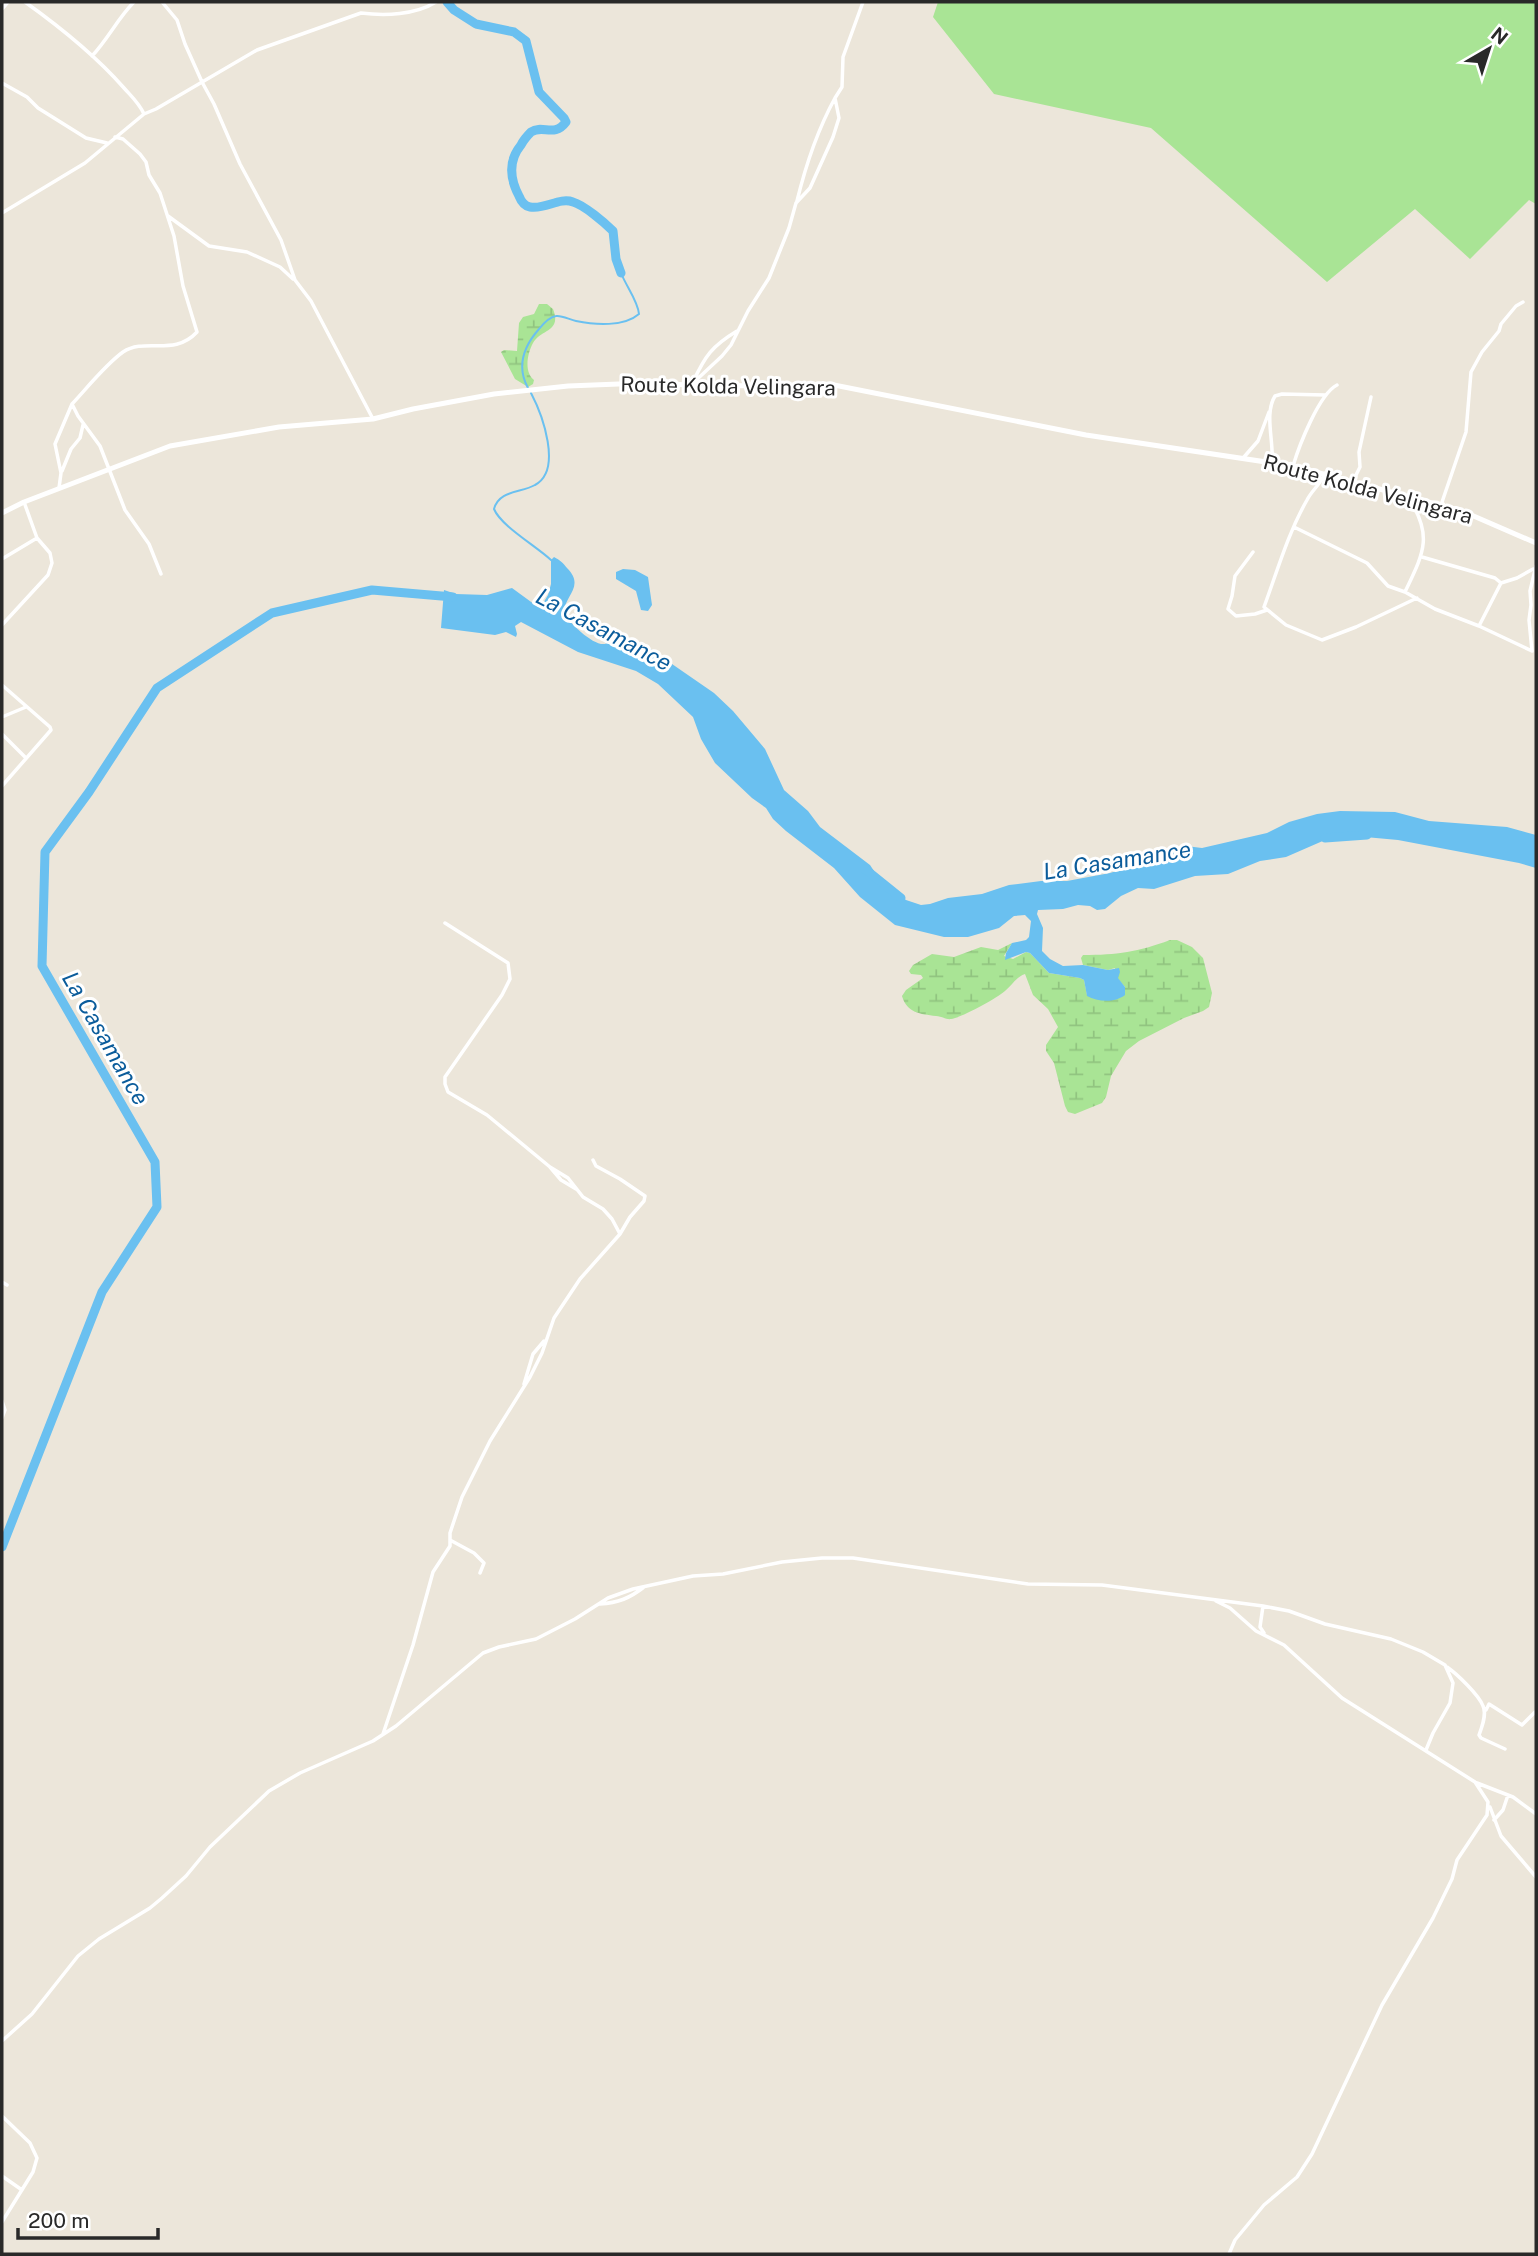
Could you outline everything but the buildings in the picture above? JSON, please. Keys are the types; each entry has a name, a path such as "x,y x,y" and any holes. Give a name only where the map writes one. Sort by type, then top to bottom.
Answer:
{"main road":[{"name":"Route Kolda Velingara","path":"2,513 59,488 170,446 192,441 279,428 373,419 413,409 533,389 622,384 834,385 1086,435 1244,457 1325,473 1441,505 1536,542"}],"street":[{"path":"2,9 8,2"},
{"path":"25,2 46,16 92,56 138,101 144,114"},
{"path":"92,56 134,2"},
{"path":"162,2 177,20 240,164 281,240 295,280"},
{"path":"2,213 85,163 144,114 257,50 361,13 397,14 426,8 436,2"},
{"path":"692,384 731,345 769,278 789,228 806,163 824,119 842,87 843,57 863,2"},
{"path":"2,83 86,138 107,143"},
{"path":"796,203 810,188 833,137 839,118 835,98"},
{"path":"125,128 130,144"},
{"path":"61,473 55,439 72,404 125,351 184,342 197,332 183,286 174,236 160,193 149,175 146,162 130,144 115,137"},
{"path":"166,215 209,246 249,253 280,267 295,280 311,300 373,419"},
{"path":"1441,505 1466,432 1471,372 1501,324 1522,302"},
{"path":"692,384 711,350 737,331"},
{"path":"1293,466 1305,432 1325,395 1330,388 1337,385"},
{"path":"1244,457 1258,441 1275,396 1325,395"},
{"path":"1353,481 1360,467 1359,452 1371,397"},
{"path":"72,404 100,446 125,510 149,544 161,574"},
{"path":"1270,410 1272,462"},
{"path":"59,488 61,473 71,449 80,438 83,424"},
{"path":"1325,473 1308,498 1294,527 1264,607 1286,625 1322,640 1417,598"},
{"path":"1405,592 1422,557 1425,542 1423,526 1408,496"},
{"path":"2,625 48,575 52,563 50,554 37,538 24,502"},
{"path":"1294,527 1367,563 1388,586 1532,651 1530,591 1536,567"},
{"path":"2,559 37,538"},
{"path":"1253,552 1235,576 1228,609 1236,616 1267,610"},
{"path":"1422,557 1496,578 1501,583"},
{"path":"1501,583 1536,567"},
{"path":"1479,626 1501,583"},
{"path":"2,685 51,730 2,784"},
{"path":"2,717 26,707"},
{"path":"2,734 26,758"},
{"path":"445,923 508,963 511,974 502,995 446,1077 448,1092 487,1115 550,1167 568,1178 591,1203 603,1209 616,1224 620,1234"},
{"path":"383,1734 402,1671 413,1645 433,1572 450,1546 450,1533 462,1497 490,1441 523,1387 531,1359 545,1339 554,1318 580,1279 620,1234 646,1196 596,1166 593,1160"},
{"path":"2,1282 7,1286"},
{"path":"2,1401 5,1410 2,1418"},
{"path":"450,1540 474,1553 484,1563 480,1573"},
{"path":"2,2041 32,2014 78,1956 162,1898 268,1791 373,1741 396,1726 483,1653 536,1639 620,1593 646,1586 782,1562 839,1558 1028,1584 1102,1585 1263,1606 1391,1639 1423,1652 1456,1674 1483,1705 1485,1712"},
{"path":"1214,1600 1230,1608 1256,1631 1284,1645 1342,1698 1475,1782 1508,1795 1536,1814"},
{"path":"1263,1606 1260,1627 1265,1635"},
{"path":"1426,1750 1454,1692 1454,1684 1445,1665"},
{"path":"1505,1749 1479,1735 1489,1704 1522,1725 1535,1712"},
{"path":"1475,1782 1488,1802 1501,1836 1536,1877"},
{"path":"1494,1821 1503,1810 1508,1795"},
{"path":"1229,2254 1235,2240 1264,2205 1297,2177 1312,2154 1382,2005 1433,1918 1452,1879 1457,1860 1487,1815 1488,1802"},
{"path":"2,2116 30,2143 37,2158 33,2172 2,2222"},
{"path":"2,2176 22,2190"}],"green space":[{"path":"938,2 1536,2 1536,204 1529,200 1470,259 1415,209 1327,282 1151,128 994,94 933,17"},
{"path":"539,304 547,304 553,309 555,322 531,347 528,368 534,380 528,387 515,379 501,352 517,351 519,323 523,317 534,314"},
{"path":"1177,940 1192,947 1203,958 1212,993 1209,1007 1139,1041 1126,1051 1111,1076 1102,1103 1075,1114 1068,1112 1065,1106 1054,1063 1046,1051 1046,1045 1058,1027 1048,1009 1033,995 1025,974 995,998 951,1019 915,1012 907,1006 902,996 923,978 921,975 911,974 909,971 913,965 932,954 954,957 981,947 998,950 1012,943 1004,956 1013,959 1026,952 1030,953 1049,973 1084,980 1087,995 1125,987 1117,978 1115,968 1108,970 1083,965 1083,955 1127,952"}],"water":[{"path":"554,557 566,566 574,581 564,614 576,628 600,644 622,639 643,644 714,693 765,749 784,790 808,811 820,827 870,865 874,871 874,879 906,900 921,905 982,894 1009,885 1067,881 1110,873 1174,848 1202,848 1267,833 1289,822 1317,814 1340,811 1395,812 1429,821 1507,827 1536,835 1536,868 1398,840 1354,836 1325,840 1286,857 1260,861 1228,874 1195,876 1154,889 1138,888 1121,896 1105,909 1097,910 1078,905 1063,909 1038,910 1043,928 1042,951 1050,959 1063,966 1083,965 1108,970 1119,968 1118,978 1125,987 1125,995 1111,1000 1091,998 1087,996 1084,980 1049,973 1030,953 1005,960 1012,943 1029,937 1031,921 1025,915 1014,916 999,928 968,937 944,937 895,925 860,897 834,868 786,831 766,808 715,763 701,739 693,717 658,684 636,671 578,652 521,622 515,626 516,637 506,632 495,635 441,628 444,590 456,594 487,595 512,588 538,607 542,605 551,584 551,560"},
{"path":"623,569 635,570 648,577 652,605 648,611 641,610 636,591 616,579 616,572"}],"waterway":[{"path":"447,2 454,10 476,24 514,32 526,41 539,92 566,122 557,129 535,130 524,140 512,164 516,190 528,206 541,207 568,201 594,215 613,231 616,259 621,273"},
{"path":"528,388 524,380 523,357 534,336 549,319 558,316 609,324 626,321 639,314 621,273"},
{"path":"531,393 548,441 548,467 543,478 535,485 505,495 494,509 511,529 551,560"},
{"name":"La Casamance","path":"2,1547 102,1292 157,1207 155,1162 42,966 45,852 89,792 157,688 272,613 372,590 453,597"},
{"name":"La Casamance","path":"1325,838 1367,835"},
{"name":"La Casamance","path":"865,869 901,898"}]}
